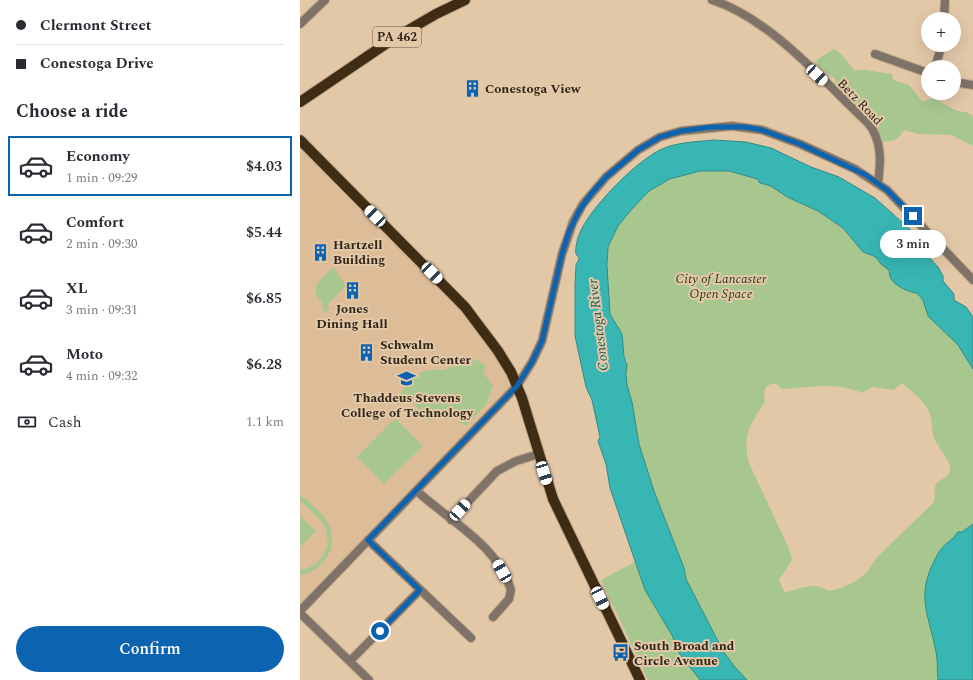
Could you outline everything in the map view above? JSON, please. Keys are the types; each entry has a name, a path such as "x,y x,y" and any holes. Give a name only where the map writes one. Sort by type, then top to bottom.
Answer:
{"main road":[{"name":"PA 462","path":"300,102 397,36 465,0"},
{"path":"300,140 465,307 498,351 517,386 529,418 547,482 558,509 640,680"}],"street":[{"path":"300,24 325,0"},
{"name":"Betz Road","path":"712,0 730,7 761,24 868,123 873,129 878,143 880,165 878,182"},
{"path":"944,12 945,0"},
{"path":"875,54 921,70"},
{"path":"961,83 973,85"},
{"path":"369,680 300,612 517,386 532,362 542,341 562,254 569,232 579,211 606,177 632,154 651,141 671,133 692,129 745,127 762,130 800,144 855,169 878,182 973,280"},
{"path":"452,520 497,472 516,461 539,454"},
{"path":"417,491 476,538 497,563 511,590 509,599 493,618"},
{"path":"368,540 471,638"},
{"path":"350,661 420,590"}],"shaded area":[{"name":"Thaddeus Stevens College of Technology","path":"300,140 451,292 517,386 300,611"}],"green space":[{"path":"834,49 842,55 854,70 892,74 893,80 909,85 923,102 928,100 937,100 957,111 966,112 973,116 973,146 951,135 918,134 904,130 896,139 883,142 871,119 836,87 835,79 819,67 816,60"},
{"name":"City of Lancaster Open Space","path":"700,171 729,171 757,180 760,183 771,186 787,197 818,211 843,228 870,256 876,257 881,264 890,271 890,276 912,293 917,293 923,300 928,316 958,345 973,369 973,680 747,680 729,660 704,617 686,579 684,568 654,491 639,444 632,402 627,385 627,361 610,314 607,287 608,247 618,226 649,191 686,173","holes":["771,384 776,384 782,389 832,386 852,389 862,393 872,387 893,390 903,384 919,398 929,411 934,438 950,467 950,471 947,476 937,483 933,503 877,557 867,572 856,581 841,588 829,591 818,586 807,586 785,593 779,580 792,560 789,549 749,463 746,444 749,430 755,417 765,402 764,392 766,387"]},
{"path":"333,267 346,285 327,305 330,308 325,314 321,301 316,295 316,285"},
{"path":"466,359 477,360 486,367 483,373 493,385 487,403 467,425 462,425 459,420 461,413 457,412 427,420 412,401 397,405 399,394 416,375 427,370 444,370"},
{"path":"395,418 423,446 384,484 357,457"},
{"path":"300,494 319,511 328,523 332,540 331,549 323,563 309,573 300,575 300,570 314,565 324,554 327,533 324,525 316,515 300,501"},
{"path":"300,516 316,531 300,547"},
{"path":"635,562 645,590 673,637 675,649 700,680 648,680 601,580"}],"water":[{"name":"Conestoga River","path":"713,140 746,142 771,148 811,167 839,177 875,198 913,232 926,250 928,256 938,267 943,276 943,281 954,294 954,300 966,307 973,317 973,369 958,345 928,316 923,300 917,293 910,292 894,282 891,279 889,270 881,264 876,257 863,252 843,228 818,211 787,197 771,186 760,183 757,179 729,171 700,171 670,179 649,191 618,226 608,247 607,265 610,314 622,334 624,356 627,365 627,385 632,402 639,444 654,491 684,568 686,579 723,651 747,680 700,680 675,648 673,637 645,590 610,488 606,464 598,441 600,437 592,400 586,387 575,336 576,265 579,259 576,254 576,247 579,235 592,213 602,200 626,176 650,156 666,147 673,145"},
{"path":"973,524 973,680 938,680 937,655 925,602 927,580 931,567 941,549 958,532 962,532"}],"place":[{"name":"Conestoga View","path":"472,89"},
{"name":"Hartzell Building","path":"320,252"},
{"name":"Jones Dining Hall","path":"352,290"},
{"name":"Schwalm Student Center","path":"367,352"},
{"name":"Thaddeus Stevens College of Technology","path":"407,379"},
{"name":"South Broad and Circle Avenue","path":"621,653"}],"route":[{"path":"380,631 420,590 368,540 417,491 522,379 542,341 562,254 573,222 583,204 606,177 638,150 660,137 671,133 692,129 732,126 762,130 800,144 866,175 887,190 913,216"}]}
